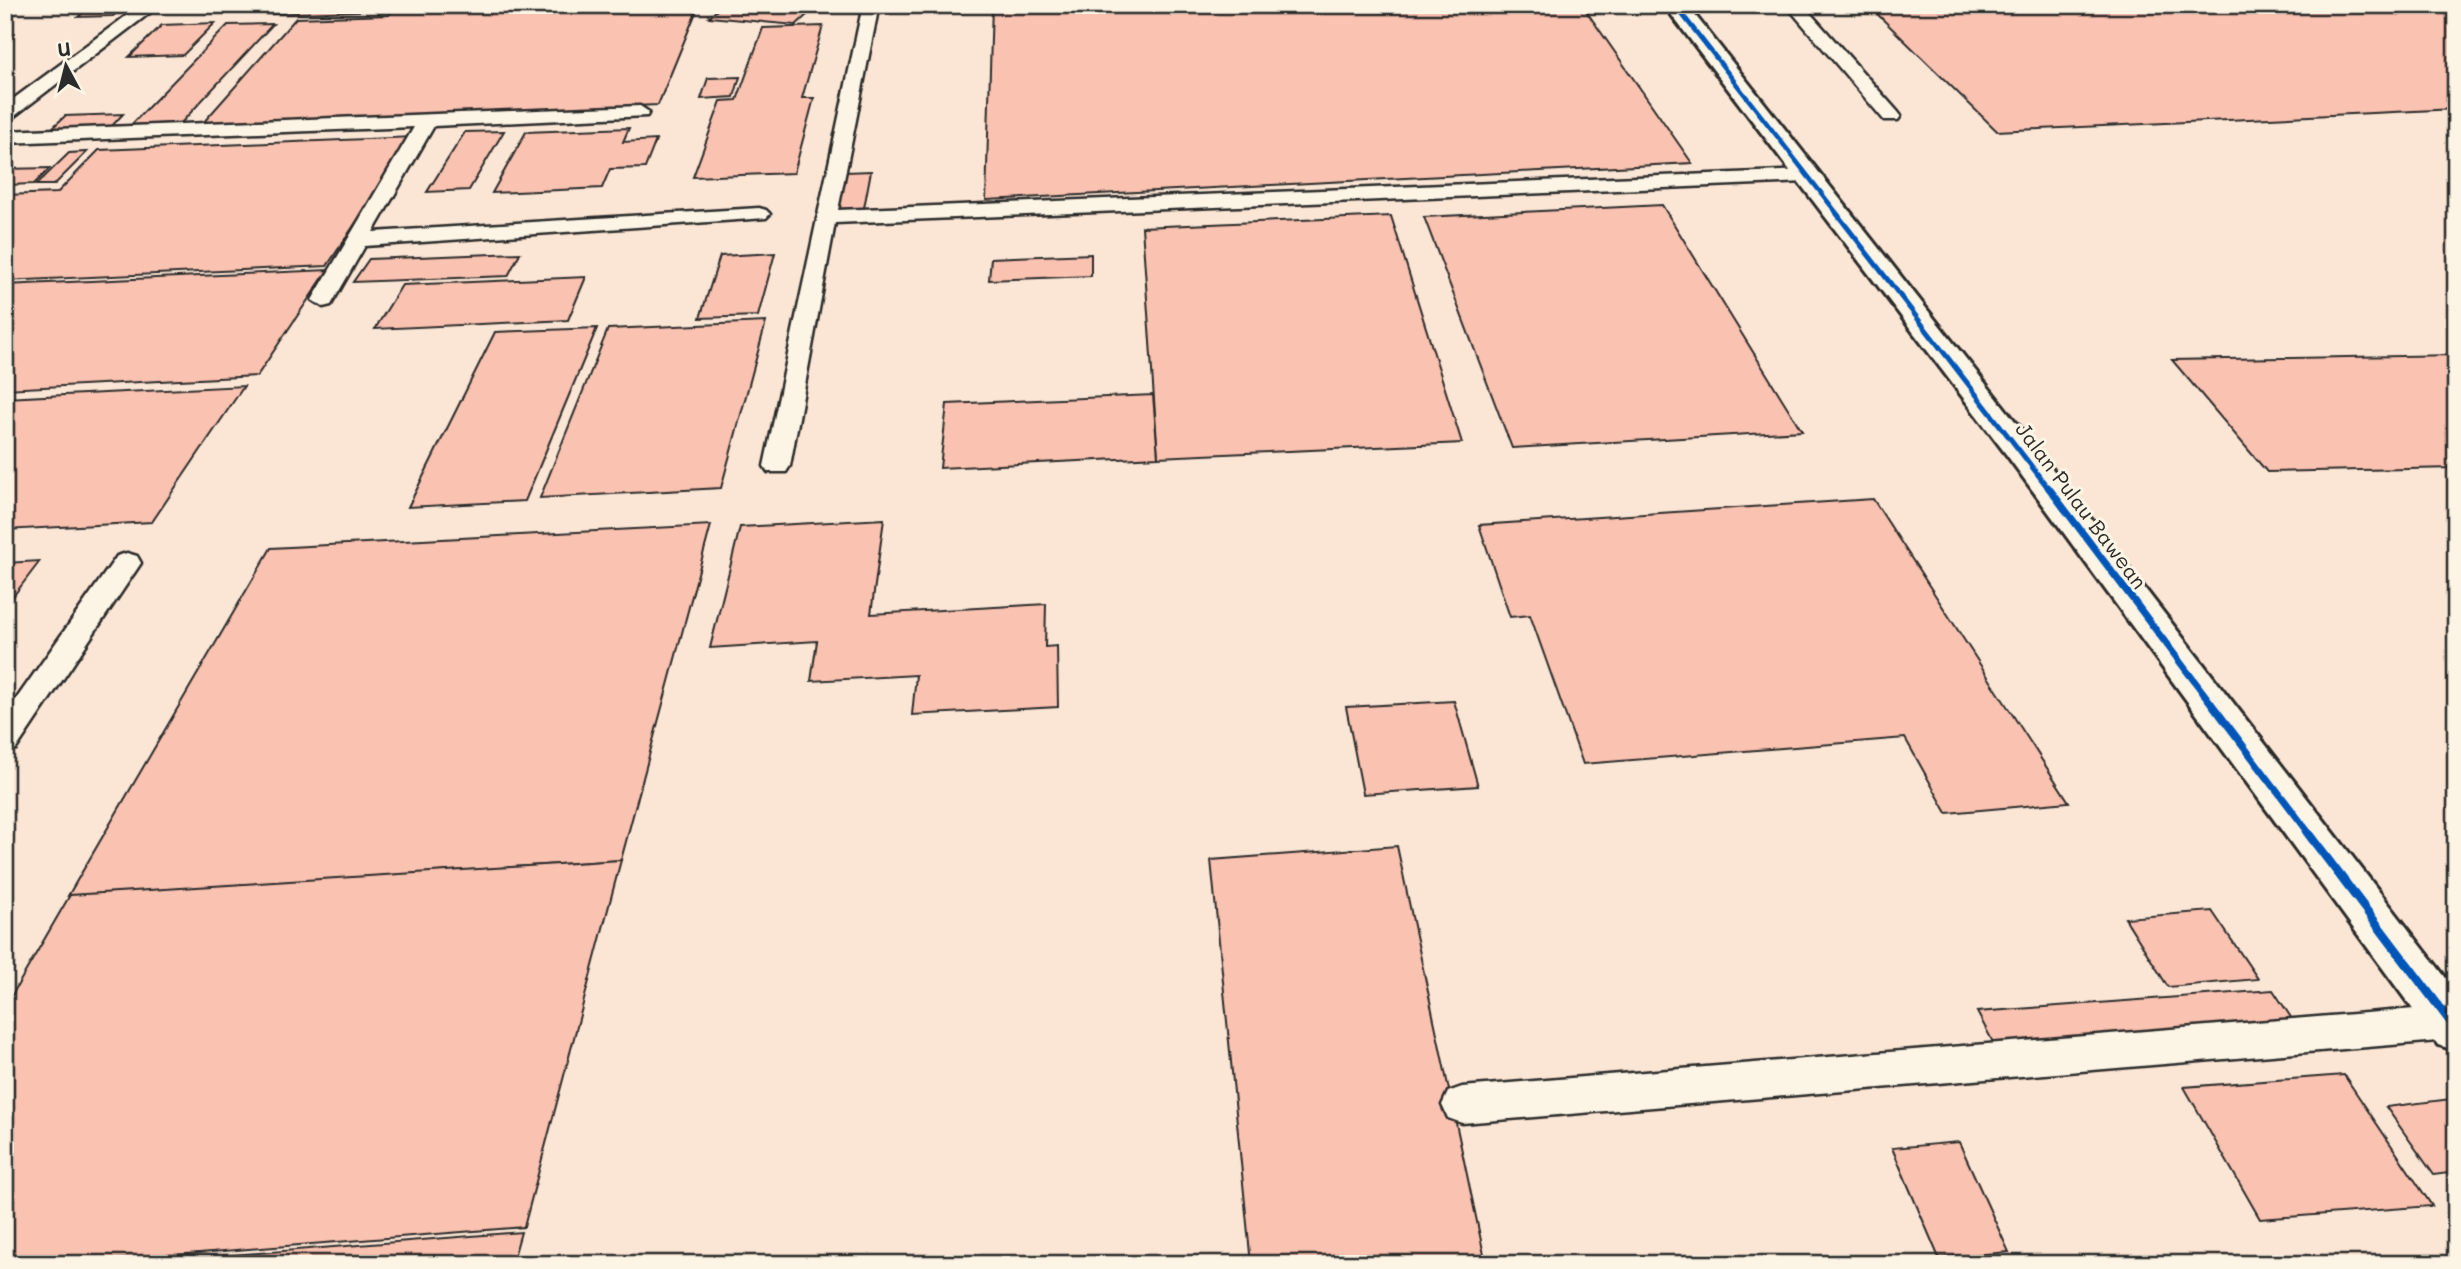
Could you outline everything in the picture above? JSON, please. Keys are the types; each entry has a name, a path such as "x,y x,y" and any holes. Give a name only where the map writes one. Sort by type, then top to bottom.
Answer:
{"street":[{"name":"Jalan Pulau Bawean","path":"1675,5 2018,447 2453,1026"}],"lane":[{"path":"5,114 152,5"},
{"path":"777,466 871,5"},
{"path":"1794,5 1891,116"},
{"path":"5,137 640,112"},
{"path":"323,300 428,120"},
{"path":"826,217 1807,176"},
{"path":"357,240 759,214"},
{"path":"5,740 127,563"},
{"path":"1462,1105 2453,1026"}],"shaded area":[{"path":"5,5 2456,5 2456,1264 5,1264"}],"building":[{"path":"92,5 126,5 113,16 78,17"},
{"path":"277,5 364,5 359,11 269,14"},
{"path":"396,5 699,5 658,105 202,124 296,18 389,15"},
{"path":"723,5 818,5 796,25 709,17"},
{"path":"992,5 1582,5 1692,163 986,200"},
{"path":"1868,5 2456,5 2456,109 1997,131"},
{"path":"215,23 183,55 129,57 162,25"},
{"path":"273,24 181,123 131,125 228,25"},
{"path":"823,26 802,98 814,98 794,173 693,177 721,101 737,100 763,28"},
{"path":"740,77 734,97 701,99 708,78"},
{"path":"123,114 110,128 50,130 65,116"},
{"path":"629,128 623,142 656,140 645,168 610,169 602,188 492,193 526,132"},
{"path":"504,131 469,190 427,192 465,132"},
{"path":"413,137 327,266 5,281 5,195 57,193 99,150"},
{"path":"87,152 54,185 36,185 69,153"},
{"path":"50,168 34,184 5,185 5,169"},
{"path":"871,171 864,208 837,209 845,172"},
{"path":"1662,205 1802,431 1512,448 1424,217"},
{"path":"1391,216 1462,443 1158,457 1142,227"},
{"path":"520,253 508,276 353,282 369,259"},
{"path":"775,253 758,316 700,318 720,256"},
{"path":"1091,254 1091,276 989,280 991,258"},
{"path":"328,270 257,376 5,389 5,285"},
{"path":"586,277 568,320 375,329 402,285"},
{"path":"766,322 721,488 540,498 608,329"},
{"path":"597,328 525,501 408,507 495,332"},
{"path":"2456,355 2456,468 2267,472 2172,360"},
{"path":"244,386 152,522 5,530 5,398"},
{"path":"1153,395 1158,457 940,468 947,404"},
{"path":"1873,499 2069,802 1947,813 1905,738 1583,764 1530,615 1510,617 1479,525"},
{"path":"884,519 871,614 1046,604 1045,647 1057,646 1058,707 912,715 916,675 811,681 817,641 710,648 740,527"},
{"path":"711,525 621,860 68,896 271,548"},
{"path":"40,561 5,607 5,563"},
{"path":"1454,701 1478,786 1363,794 1346,707"},
{"path":"1397,846 1486,1264 1251,1264 1211,860"},
{"path":"621,860 524,1227 63,1264 5,1264 5,1007 70,895"},
{"path":"2212,911 2258,979 2168,987 2125,918"},
{"path":"2273,990 2296,1025 1995,1046 1977,1012"},
{"path":"2344,1075 2432,1206 2260,1219 2184,1087"},
{"path":"2451,1099 2456,1106 2456,1172 2434,1175 2386,1107"},
{"path":"1959,1142 2009,1252 1939,1258 1892,1148"},
{"path":"521,1232 512,1264 121,1264"}],"cycle path":[{"path":"1675,5 2018,447 2456,1029"}]}
